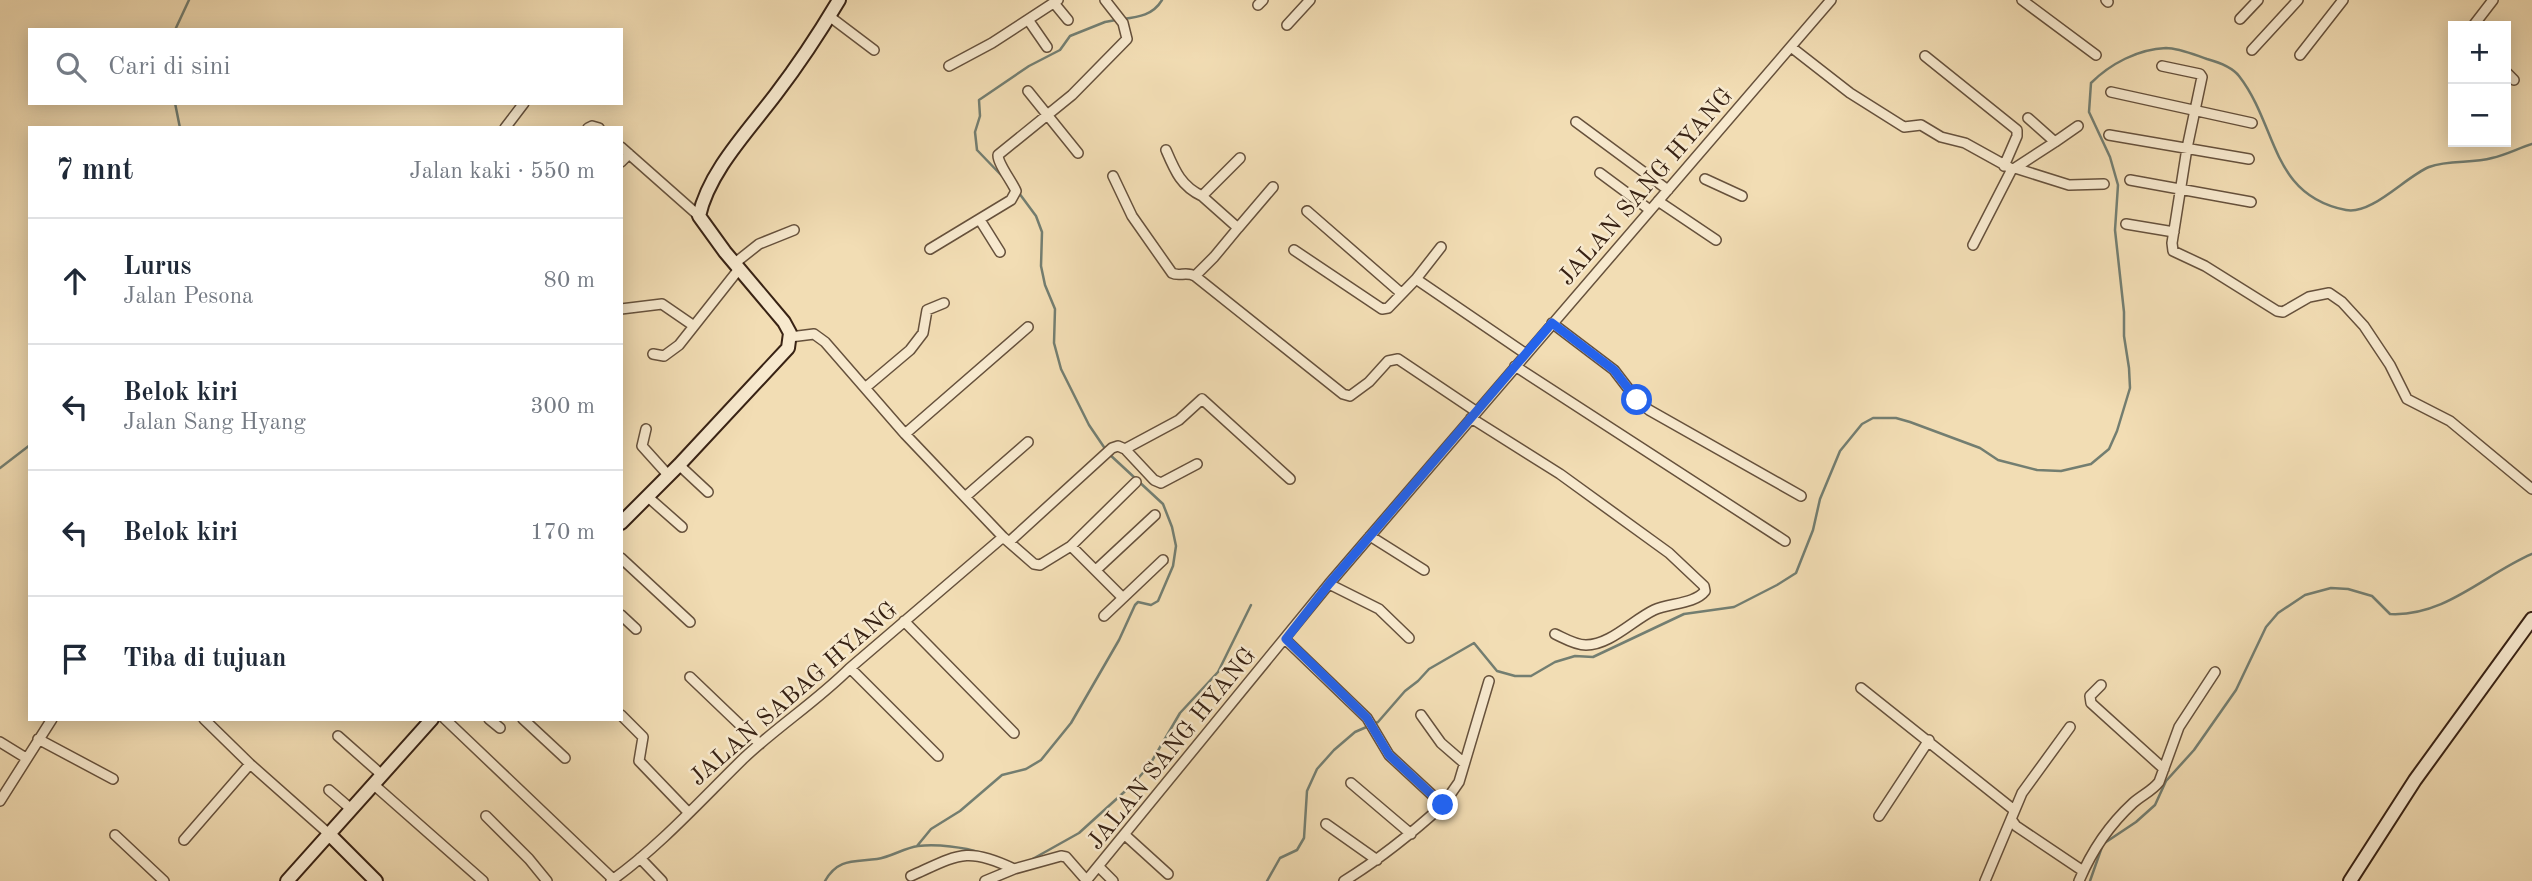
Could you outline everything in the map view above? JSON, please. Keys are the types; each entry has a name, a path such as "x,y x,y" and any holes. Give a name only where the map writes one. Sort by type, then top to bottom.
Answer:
{"main road":[{"path":"623,521 669,476 788,348 790,337 784,322 699,216 713,183 742,135 777,93 839,0"},
{"path":"2350,881 2415,780 2532,619"},
{"path":"287,881 430,721"},
{"path":"329,834 376,881"}],"street":[{"path":"930,249 1011,200 1016,191 1008,173 998,161 998,155 1072,95 1123,45 1128,35 1123,23 1105,0"},
{"path":"1287,25 1310,0"},
{"name":"JALAN SANG HYANG","path":"1087,881 1329,584 1832,0"},
{"path":"2022,0 2096,55"},
{"path":"2240,19 2258,0"},
{"path":"2252,50 2298,0"},
{"path":"2300,55 2343,0"},
{"path":"2477,21 2493,0"},
{"path":"949,66 1029,21 1056,2 1068,20"},
{"path":"829,16 874,50"},
{"path":"1029,21 1047,47"},
{"path":"1791,47 1850,93 1904,127 1921,125 1941,137 1965,143 2010,168 2069,185 2104,184"},
{"path":"1925,55 2017,130 2010,168 1973,245"},
{"path":"2162,66 2202,75 2187,148 2172,248 2272,309 2283,312 2309,298 2329,293 2342,302 2364,327 2390,365 2407,399 2450,421 2532,489"},
{"path":"2511,77 2514,80"},
{"path":"1028,91 1078,153"},
{"path":"2111,92 2252,123"},
{"path":"506,126 522,105"},
{"path":"2028,118 2055,142"},
{"path":"1576,122 1668,190"},
{"path":"2010,168 2078,125"},
{"path":"2109,135 2249,159"},
{"path":"623,149 699,216"},
{"path":"1166,150 1180,181 1202,196 1238,228"},
{"path":"623,160 629,154"},
{"path":"1202,196 1240,158"},
{"path":"1600,173 1650,210"},
{"path":"1113,176 1132,216 1171,273 1177,275 1188,272 1195,276 1337,392 1350,396 1369,382 1388,361 1398,359 1678,560 1704,586 1705,592 1698,598 1666,604 1640,616 1614,635 1589,645 1555,634"},
{"path":"1705,178 1742,196"},
{"path":"2130,180 2251,202"},
{"path":"1195,276 1273,187"},
{"path":"1658,201 1716,240"},
{"path":"1307,211 1401,293"},
{"path":"980,220 1000,252"},
{"path":"2126,224 2174,232"},
{"path":"653,354 664,356 671,352 694,326 737,266 759,244 794,230"},
{"path":"1294,250 1382,309 1388,308 1416,279 1441,247"},
{"path":"1416,279 1526,354"},
{"path":"865,388 910,351 923,332 926,310 944,303"},
{"path":"623,309 662,304 694,326"},
{"path":"1552,323 1614,370 1649,411 1801,496"},
{"path":"905,434 1028,327"},
{"path":"790,337 817,335 905,434 1006,540 1037,565 1071,546 1136,482"},
{"path":"1515,366 1785,541"},
{"name":"JALAN SABAG HYANG","path":"612,880 640,859 760,744 829,690 904,621 1006,540 1112,449 1118,446 1125,449 1179,419 1202,399 1290,479"},
{"path":"646,429 642,446 669,476"},
{"path":"965,496 1028,442"},
{"path":"1125,449 1158,483 1165,483 1197,464"},
{"path":"679,465 708,492"},
{"path":"648,497 682,527"},
{"path":"1096,570 1155,515"},
{"path":"1370,536 1423,570"},
{"path":"1071,546 1123,598"},
{"path":"623,560 690,622"},
{"path":"1104,616 1163,560"},
{"path":"1329,584 1379,609 1409,638"},
{"path":"623,617 636,629"},
{"path":"904,621 1014,733"},
{"path":"1286,639 1367,718 1389,755 1443,805"},
{"path":"850,668 938,756"},
{"path":"2079,881 2093,849 2107,829 2143,794 2153,789 2164,769 2179,727 2215,672"},
{"path":"690,677 760,744"},
{"path":"1344,881 1411,834 1443,805 1455,790 1489,681"},
{"path":"2101,685 2090,696 2091,703 2164,769"},
{"path":"1861,688 1929,740 2012,815 2015,826 2083,871"},
{"path":"1421,715 1441,743 1464,763"},
{"path":"623,717 643,737 639,761 688,812"},
{"path":"0,801 50,721"},
{"path":"206,721 329,834"},
{"path":"447,721 612,880"},
{"path":"491,721 500,728"},
{"path":"525,721 565,758"},
{"path":"1985,881 2022,793 2070,727"},
{"path":"338,736 378,779 483,881"},
{"path":"38,739 113,779"},
{"path":"1879,816 1929,740"},
{"path":"0,742 26,758"},
{"path":"184,840 250,764"},
{"path":"1351,783 1411,834"},
{"path":"329,790 351,809"},
{"path":"486,816 547,881"},
{"path":"1326,824 1377,860"},
{"path":"115,835 164,881"},
{"path":"1125,835 1168,874"},
{"path":"911,876 958,854 990,858 1014,869"},
{"path":"985,881 1014,869 1064,856 1087,881"},
{"path":"640,859 662,881"},
{"path":"1099,867 1113,881"}],"waterway":[{"path":"176,28 189,0"},
{"path":"1123,19 1150,12 1162,0"},
{"path":"1002,176 977,150 975,132 980,116 979,100 1029,66 1060,50 1070,36 1116,20"},
{"path":"1267,881 1280,858 1297,850 1304,838 1307,791 1317,769 1355,732 1378,722 1429,669 1474,643 1497,671 1515,676 1531,676 1555,662 1575,656 1593,657 1684,614 1734,607 1796,573 1813,530 1820,499 1840,451 1862,424 1873,418 1896,418 1910,422 1980,448 1998,460 2037,470 2061,471 2091,464 2109,449 2130,388 2129,368 2115,230 2118,185 2110,157 2089,112 2091,83 2116,64 2145,51 2166,48 2187,52 2229,67 2252,95 2289,174 2303,190 2321,202 2346,210 2367,207 2429,167 2484,160 2532,144"},
{"path":"175,105 180,126"},
{"path":"917,846 931,829 960,811 1002,775 1026,769 1041,760 1071,723 1119,640 1135,605 1138,602 1151,605 1158,601 1173,566 1176,546 1163,504 1108,453 1089,425 1061,369 1054,343 1055,309 1041,266 1042,232 1036,216 1019,193"},
{"path":"0,468 28,447"},
{"path":"2090,881 2103,844 2136,822 2155,805 2166,781 2194,750 2236,690 2266,627 2278,613 2305,595 2331,588 2348,589 2372,596 2390,614 2429,609 2464,593 2532,554"},
{"path":"1029,861 1079,833 1149,766 1180,713 1218,672 1251,605"},
{"path":"825,881 835,868 841,865 882,858 918,846 950,846 982,853"}],"route":[{"path":"1443,805 1389,755 1367,718 1286,639 1329,584 1552,323 1614,370 1637,400"}]}
